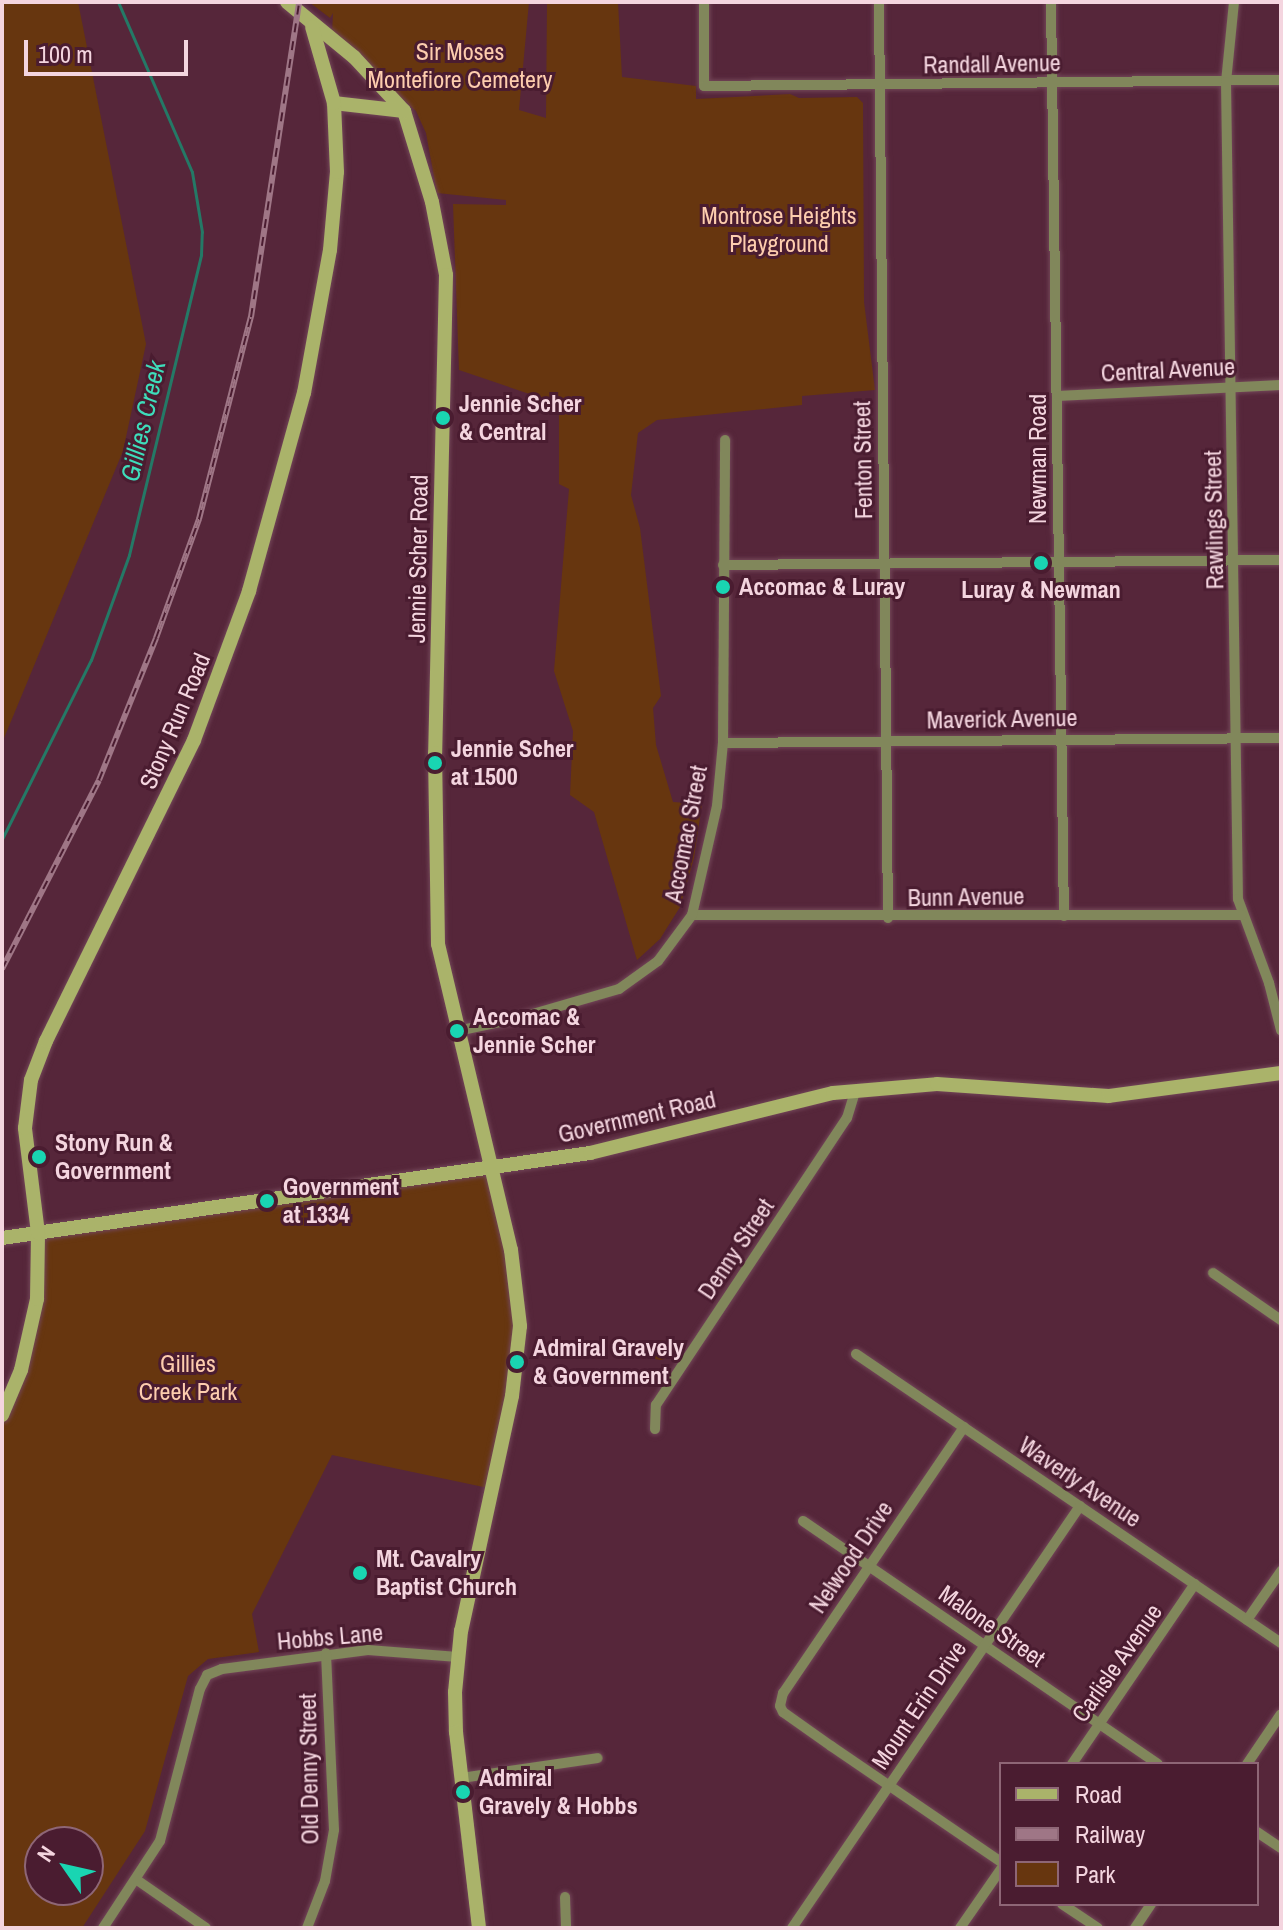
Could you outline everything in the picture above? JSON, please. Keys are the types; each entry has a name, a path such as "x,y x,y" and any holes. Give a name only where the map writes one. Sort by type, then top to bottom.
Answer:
{"street":[{"name":"Jennie Scher Road","path":"287,2 354,57 404,111 432,202 446,275 435,793 438,944 515,1271 519,1347 458,1657 455,1714 479,1904 479,1928"},
{"name":"Randall Avenue","path":"704,2 704,86 1281,80"},
{"name":"Fenton Street","path":"879,2 888,918"},
{"name":"Newman Road","path":"1051,2 1064,916"},
{"name":"Rawlings Street","path":"1234,2 1226,82 1238,899 1269,983 1281,1030"},
{"name":"Stony Run Road","path":"2,1415 21,1370 32,1330 38,1233 25,1128 35,1070 194,740 244,606 281,486 304,393 330,250 337,172 334,103 311,24"},
{"path":"334,103 404,111"},
{"name":"Central Avenue","path":"1057,396 1281,385"},
{"name":"Accomac Street","path":"457,1031 519,1018 619,989 658,961 692,915 717,806 723,743 725,440"},
{"path":"723,565 1281,560"},
{"name":"Maverick Avenue","path":"723,743 1281,738"},
{"name":"Bunn Avenue","path":"692,915 888,918 1242,915"},
{"name":"Government Road","path":"2,1238 590,1153 800,1100 855,1091 937,1084 1109,1096 1281,1073"},
{"name":"Denny Street","path":"655,1429 656,1405 847,1118 855,1091"},
{"path":"1213,1273 1281,1320"},
{"name":"Waverly Avenue","path":"856,1354 1281,1643"},
{"name":"Nelwood Drive","path":"888,1785 783,1712 780,1706 783,1693 964,1427"},
{"name":"Mount Erin Drive","path":"792,1927 1080,1506"},
{"name":"Malone Street","path":"803,1521 1155,1762"},
{"path":"1247,1620 1281,1571"},
{"name":"Carlisle Avenue","path":"1073,1762 1195,1584"},
{"name":"Hobbs Lane","path":"137,1880 167,1824 200,1689 207,1675 222,1669 326,1653 368,1650 458,1657"},
{"name":"Old Denny Street","path":"307,1928 325,1881 334,1830 326,1653"},
{"path":"1248,1762 1281,1714"},
{"path":"461,1778 598,1758"},
{"path":"888,1785 999,1861"},
{"path":"1259,1833 1281,1848"},
{"path":"960,1928 999,1872"},
{"path":"103,1928 137,1880 206,1928"},
{"path":"565,1897 566,1928"},
{"path":"1065,1906 1098,1928"},
{"path":"1135,1928 1150,1906"}],"green space":[{"path":"2,2 78,2 146,344 123,451 2,743"},
{"path":"309,2 529,2 519,110 546,118 547,2 618,2 622,77 696,86 696,99 790,94 799,98 857,97 863,103 864,302 875,390 802,396 802,405 657,420 638,433 631,495 640,528 661,696 653,708 656,745 673,802 702,804 694,858 680,907 660,939 637,960 594,812 570,795 573,731 554,671 569,489 559,484 559,404 459,370 453,204 506,205 506,200 437,193 426,133 416,111 332,35 333,13 330,18"},
{"name":"Gillies Creek Park","path":"489,1169 519,1300 493,1489 332,1455 252,1614 259,1652 208,1659 188,1676 145,1831 104,1894 104,1826 24,1826 24,1906 96,1906 82,1928 2,1928 2,1415 21,1370 38,1233"},
{"path":"660,1340 667,1343 670,1350 667,1357 660,1360 653,1357 650,1350 653,1343"}],"waterway":[{"name":"Gillies Creek","path":"2,839 91,660 129,555 201,255 202,232 192,172 118,2"}],"railway":[{"path":"2,969 99,780 156,638 199,519 251,317 299,2"}],"place":[{"name":"Jennie Scher & Central","path":"443,418"},
{"name":"Luray & Newman","path":"1041,563"},
{"name":"Accomac & Luray","path":"723,587"},
{"name":"Jennie Scher at 1500","path":"435,763"},
{"name":"Accomac & Jennie Scher","path":"457,1031"},
{"name":"Stony Run & Government","path":"39,1157"},
{"name":"Government at 1334","path":"267,1201"},
{"name":"Admiral Gravely & Government","path":"517,1362"},
{"name":"Mt. Cavalry Baptist Church","path":"360,1573"},
{"name":"Admiral Gravely & Hobbs","path":"463,1792"}],"park label":[{"name":"Sir Moses Montefiore Cemetery","path":"460,66"},
{"name":"Montrose Heights Playground","path":"779,230"}]}
